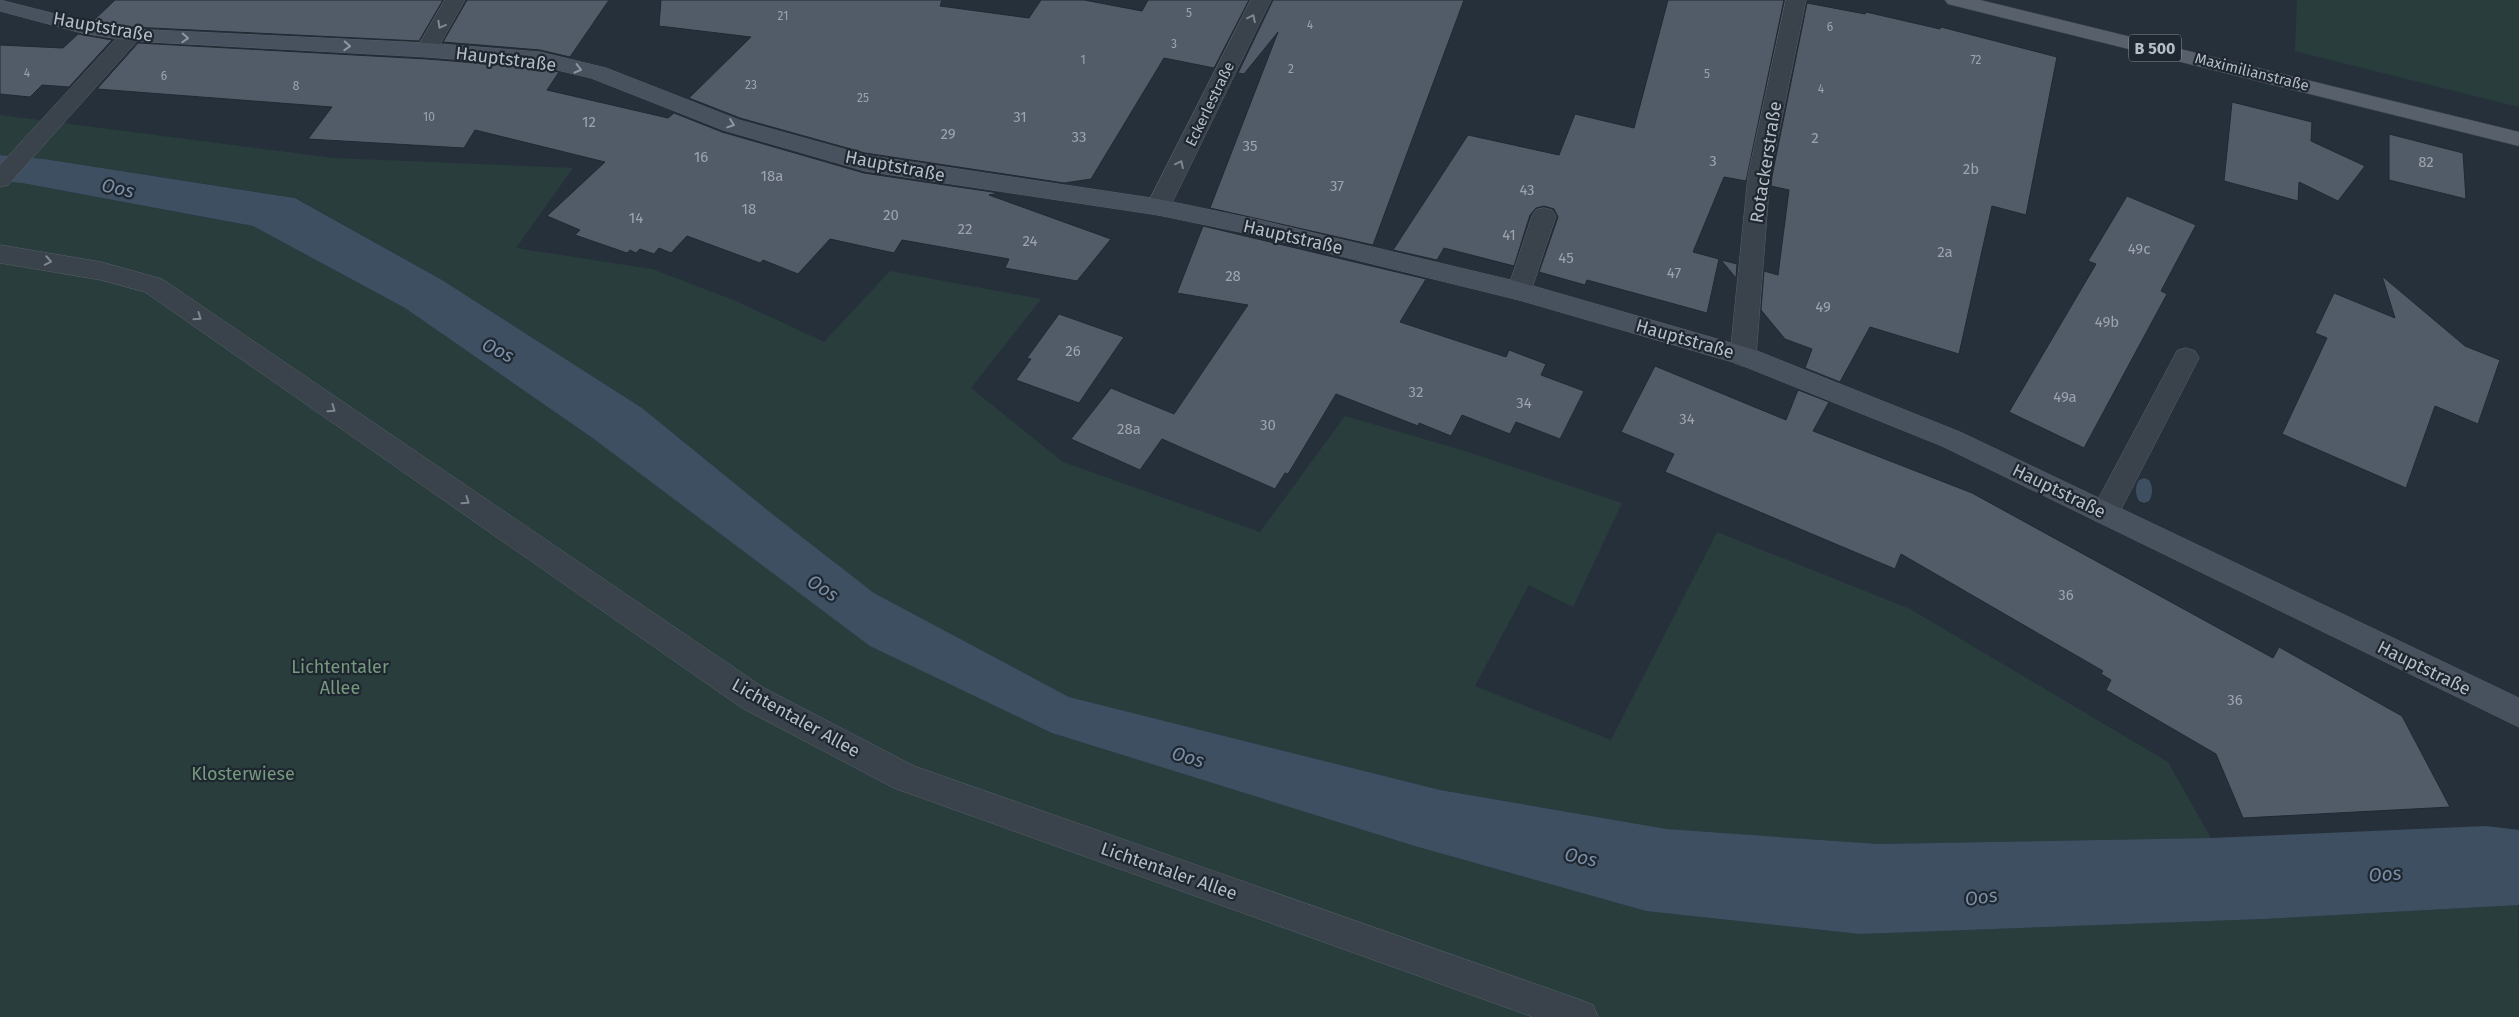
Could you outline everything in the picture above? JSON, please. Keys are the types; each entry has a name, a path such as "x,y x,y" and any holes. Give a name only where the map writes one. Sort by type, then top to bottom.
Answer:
{"main road":[{"name":"Maximilianstraße","path":"1955,0 2519,138"},
{"name":"Hauptstraße","path":"0,5 82,26 131,35 427,50 540,59 598,73 731,125 865,163 1158,207 1259,228 1519,291 1743,356 1951,439 2519,713"}],"street":[{"path":"427,50 454,0"},
{"name":"Eckerlestraße","path":"1158,207 1261,0"},
{"name":"Rotackerstraße","path":"1743,356 1760,176 1796,0"},
{"path":"0,179 46,126 131,35"},
{"path":"1519,291 1544,216"},
{"name":"Lichtentaler Allee","path":"0,254 101,271 153,285 753,698 906,778 1581,1017"},
{"path":"2105,513 2186,358"}],"green space":[{"path":"2297,0 2519,0 2519,107 2295,51"},
{"path":"0,115 334,158 573,168 516,248 652,269 736,301 824,342 890,271 1041,299 971,388 1063,462 1260,532 1345,416 1465,451 1622,503 1573,607 1529,585 1475,686 1611,740 1717,532 1910,609 2168,762 2211,838 1878,844 1667,829 1440,790 1069,697 874,593 771,513 642,408 442,280 296,198 44,159 0,155"},
{"name":"Lichtentaler Allee","path":"0,181 22,183 253,226 405,308 594,439 1052,733 1418,847 1646,911 1860,934 2263,919 2518,905 2519,1017 0,1017"}],"water":[{"name":"Oos","path":"0,155 44,159 295,198 442,280 642,408 771,513 874,593 1069,697 1440,790 1667,829 1878,844 2211,838 2486,826 2519,830 2519,905 2263,919 1860,934 1646,911 1418,847 1052,733 870,646 594,439 405,308 253,226 22,183 0,181"}],"building":[{"path":"115,0 443,0 419,41 131,27 93,21"},
{"path":"467,0 609,0 570,57 540,50 443,42"},
{"path":"661,0 942,0 940,6 1029,18 1041,0 1084,0 1142,11 1148,0 1249,0 1214,68 1164,58 1091,179 1064,183 865,153 740,118 689,98 751,37 659,26"},
{"path":"1273,0 1464,0 1373,245 1210,208 1278,32 1244,74 1238,73"},
{"path":"1668,0 1784,0 1746,181 1724,177 1693,252 1719,259 1707,313 1587,280 1585,285 1539,272 1558,217 1554,209 1544,206 1536,208 1530,215 1514,266 1444,248 1437,260 1393,250 1468,135 1559,155 1575,114 1634,128"},
{"path":"1807,3 1865,14 1866,12 1940,29 1941,27 2057,57 2026,215 1992,206 1959,354 1870,327 1840,382 1805,368 1812,349 1785,339 1761,310 1764,271 1778,275 1789,190 1771,186 1772,176"},
{"path":"78,34 112,40 69,87 42,85 30,97 0,94 0,45 63,48"},
{"path":"138,43 427,59 540,68 559,72 547,90 668,118 674,113 722,132 864,173 999,193 989,195 1111,239 1077,281 1005,268 1009,259 902,240 894,253 830,239 798,274 763,260 760,263 687,236 671,253 659,248 654,254 640,249 636,253 630,250 627,253 575,235 580,230 547,216 605,162 475,130 464,148 308,139 332,107 97,89"},
{"path":"2232,102 2312,122 2311,141 2365,166 2338,201 2299,182 2298,201 2224,181"},
{"path":"2389,134 2463,153 2466,199 2389,180"},
{"path":"2127,196 2196,225 2161,291 2167,294 2084,448 2009,412 2096,264 2088,261"},
{"path":"1203,226 1426,279 1400,322 1506,357 1509,350 1546,364 1541,375 1584,391 1560,439 1516,422 1510,434 1462,415 1451,436 1419,423 1418,426 1336,394 1288,474 1285,473 1275,489 1162,439 1140,470 1071,439 1111,388 1174,414 1248,305 1177,293"},
{"path":"1721,260 1737,264 1736,278"},
{"path":"2382,276 2465,346 2500,360 2478,424 2435,406 2406,488 2282,434 2327,338 2315,333 2334,293 2395,318"},
{"path":"1059,314 1124,337 1079,403 1016,380 1031,359 1027,358"},
{"path":"1655,366 1786,420 1798,390 1829,402 1813,431 1972,493 2273,658 2279,647 2402,716 2450,807 2243,818 2216,754 2106,690 2111,680 2101,674 2103,671 1901,554 1895,569 1665,472 1674,454 1621,432"}],"waterway":[{"path":"2144,484 2144,497"}],"park label":[{"name":"Klosterwiese","path":"243,774"}]}
